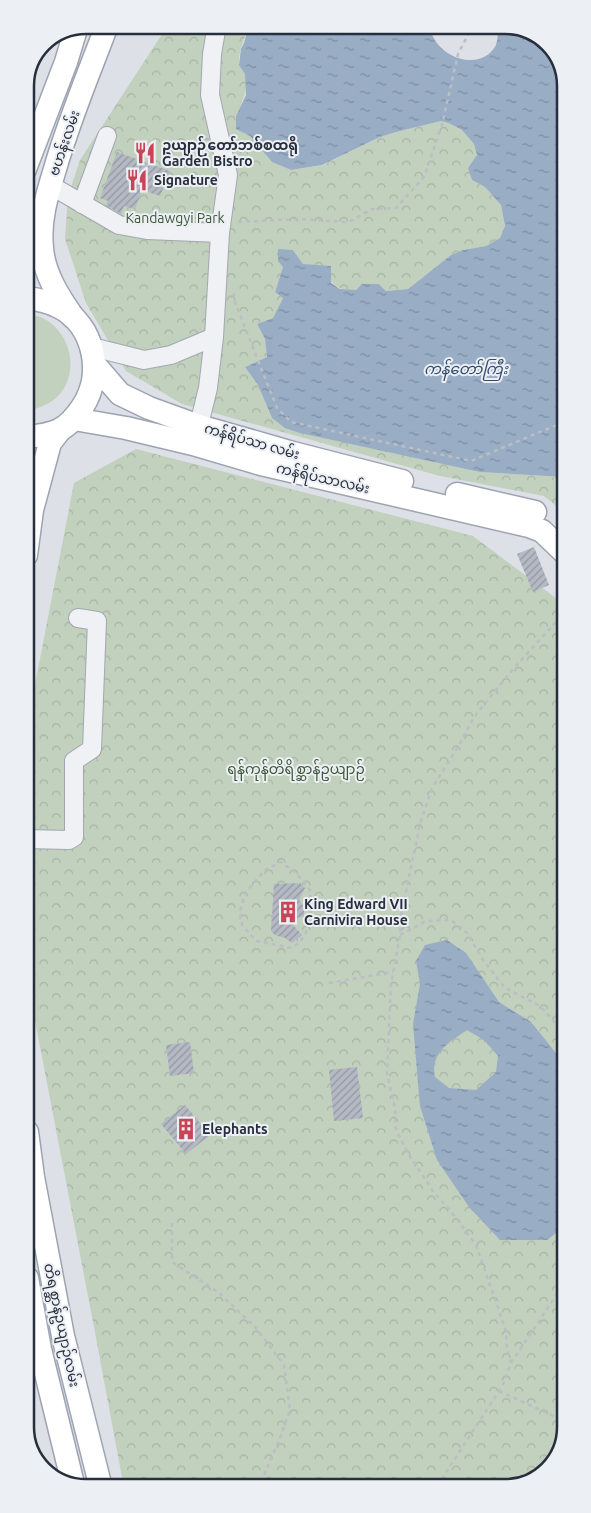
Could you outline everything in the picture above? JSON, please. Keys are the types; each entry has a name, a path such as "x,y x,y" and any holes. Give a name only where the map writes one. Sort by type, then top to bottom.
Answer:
{"main road":[{"name":"ဗဟန်းလမ်း","path":"93,356 84,331 60,298 49,276 42,249 41,222 45,201 64,140 104,34"},
{"name":"ဗဟန်းလမ်း","path":"34,145 66,62 74,36"},
{"path":"34,299 59,307 73,317"},
{"path":"34,503 50,444 88,398 94,379 93,356"},
{"name":"ကန်ရိပ်သာ လမ်း","path":"93,356 120,394 196,435 302,456 532,511 550,520 557,526"},
{"path":"34,436 40,436 67,424"},
{"name":"ကန်ရိပ်သာလမ်း","path":"67,424 196,435 261,464 529,526 542,532 557,546"},
{"name":"တိရစ္ဆာန်ဥယျာဉ်လမ်း","path":"34,1182 62,1336 99,1479"},
{"name":"တိရစ္ဆာန်ဥယျာဉ်လမ်း","path":"34,1316 40,1349 71,1476"}],"street":[{"path":"196,435 208,388 214,338 220,227 228,175 210,96 212,54 215,34"},
{"path":"82,204 107,136"},
{"path":"50,185 119,226 147,230 220,227"},
{"path":"93,356 144,360 171,355 214,338"},
{"path":"34,839 69,840 74,837 74,761 92,749 97,621 78,618"}],"path":[{"path":"220,227 300,219 345,222 354,220 372,209 396,208 424,177 442,125 458,54 468,34"},
{"path":"234,290 234,300 277,408 292,422 471,461 557,425"},
{"path":"511,1363 507,1349 506,1331 476,1245 450,1210 435,1194 409,1155 396,1130 395,1108 387,1073 391,985 400,935 401,916 420,824 432,788 458,747 474,716 557,621"},
{"path":"281,862 296,874 310,890 311,915 308,930 299,943 292,948 256,941 242,925 240,911 246,892 265,870 281,862"},
{"path":"311,915 366,918 401,916"},
{"path":"400,935 426,921 452,920 467,933 483,960 505,988 540,1006 557,1027"},
{"path":"329,983 393,972"},
{"path":"172,1223 172,1262 218,1292 256,1328 284,1365 290,1410 262,1479"},
{"path":"442,1479 499,1391 511,1363 557,1294"},
{"path":"499,1391 557,1418"}],"green space":[{"name":"Kandawgyi Park","path":"162,34 246,34 239,63 245,74 246,85 243,101 236,116 272,162 291,170 323,165 380,137 441,121 449,122 462,130 474,144 477,155 469,168 472,180 485,187 501,205 505,226 500,238 486,246 463,250 451,255 408,289 386,291 379,284 350,290 337,287 315,266 303,264 293,250 283,267 275,292 283,298 273,318 257,324 265,339 267,357 245,367 258,385 272,418 480,472 557,477 557,507 544,496 440,476 182,404 126,371 86,303 65,239 68,196 80,160"},
{"path":"34,316 51,324 61,334 67,346 70,359 70,373 65,386 56,398 34,409"},
{"name":"ရန်ကုန်တိရိစ္ဆာန်ဥယျာဉ်","path":"136,449 473,536 557,599 557,1434 546,1459 525,1475 512,1479 122,1479 34,1015 34,690 74,483"}],"water":[{"name":"ကန်တော်ကြီး","path":"246,34 432,34 439,45 448,53 458,58 469,60 479,59 489,54 496,45 498,34 508,34 528,39 542,49 548,57 557,79 557,477 480,472 300,433 285,428 272,418 258,385 245,367 267,357 265,339 257,324 273,318 283,298 275,292 283,267 278,261 278,249 293,250 303,264 331,266 331,283 340,289 356,290 362,284 379,284 386,291 408,289 451,255 463,250 486,246 500,238 505,226 501,205 485,187 472,180 468,168 477,155 474,144 462,130 449,123 441,121 380,137 322,165 291,170 272,162 250,136 236,129 236,116 246,95 245,74 239,65 241,49"},
{"path":"447,940 466,953 499,1002 531,1022 557,1054 557,1232 547,1240 500,1240 469,1207 437,1160 420,1106 413,1024 420,984 416,961 425,945","holes":["467,1030 484,1040 498,1056 496,1072 476,1090 449,1088 435,1077 435,1061 442,1049"]}],"building":[{"name":"Signature","path":"117,152 170,171 160,196 142,190 135,209 124,206 121,214 106,205 108,201 100,198"},
{"path":"534,547 549,585 533,592 517,554"},
{"name":"King Edward VII Carnivira House","path":"300,883 305,888 299,900 304,907 304,917 287,918 302,935 292,943 271,931 274,884"},
{"path":"190,1042 194,1073 170,1076 166,1045"},
{"path":"357,1067 363,1118 334,1121 329,1070"},
{"name":"Elephants","path":"185,1105 210,1135 186,1154 161,1124"}],"place":[{"name":"ဥယျာဉ်တော်ဘစ်စထရို Garden Bistro","path":"145,153"},
{"name":"Signature","path":"137,180"},
{"name":"King Edward VII Carnivira House","path":"288,912"},
{"name":"Elephants","path":"186,1129"}]}
